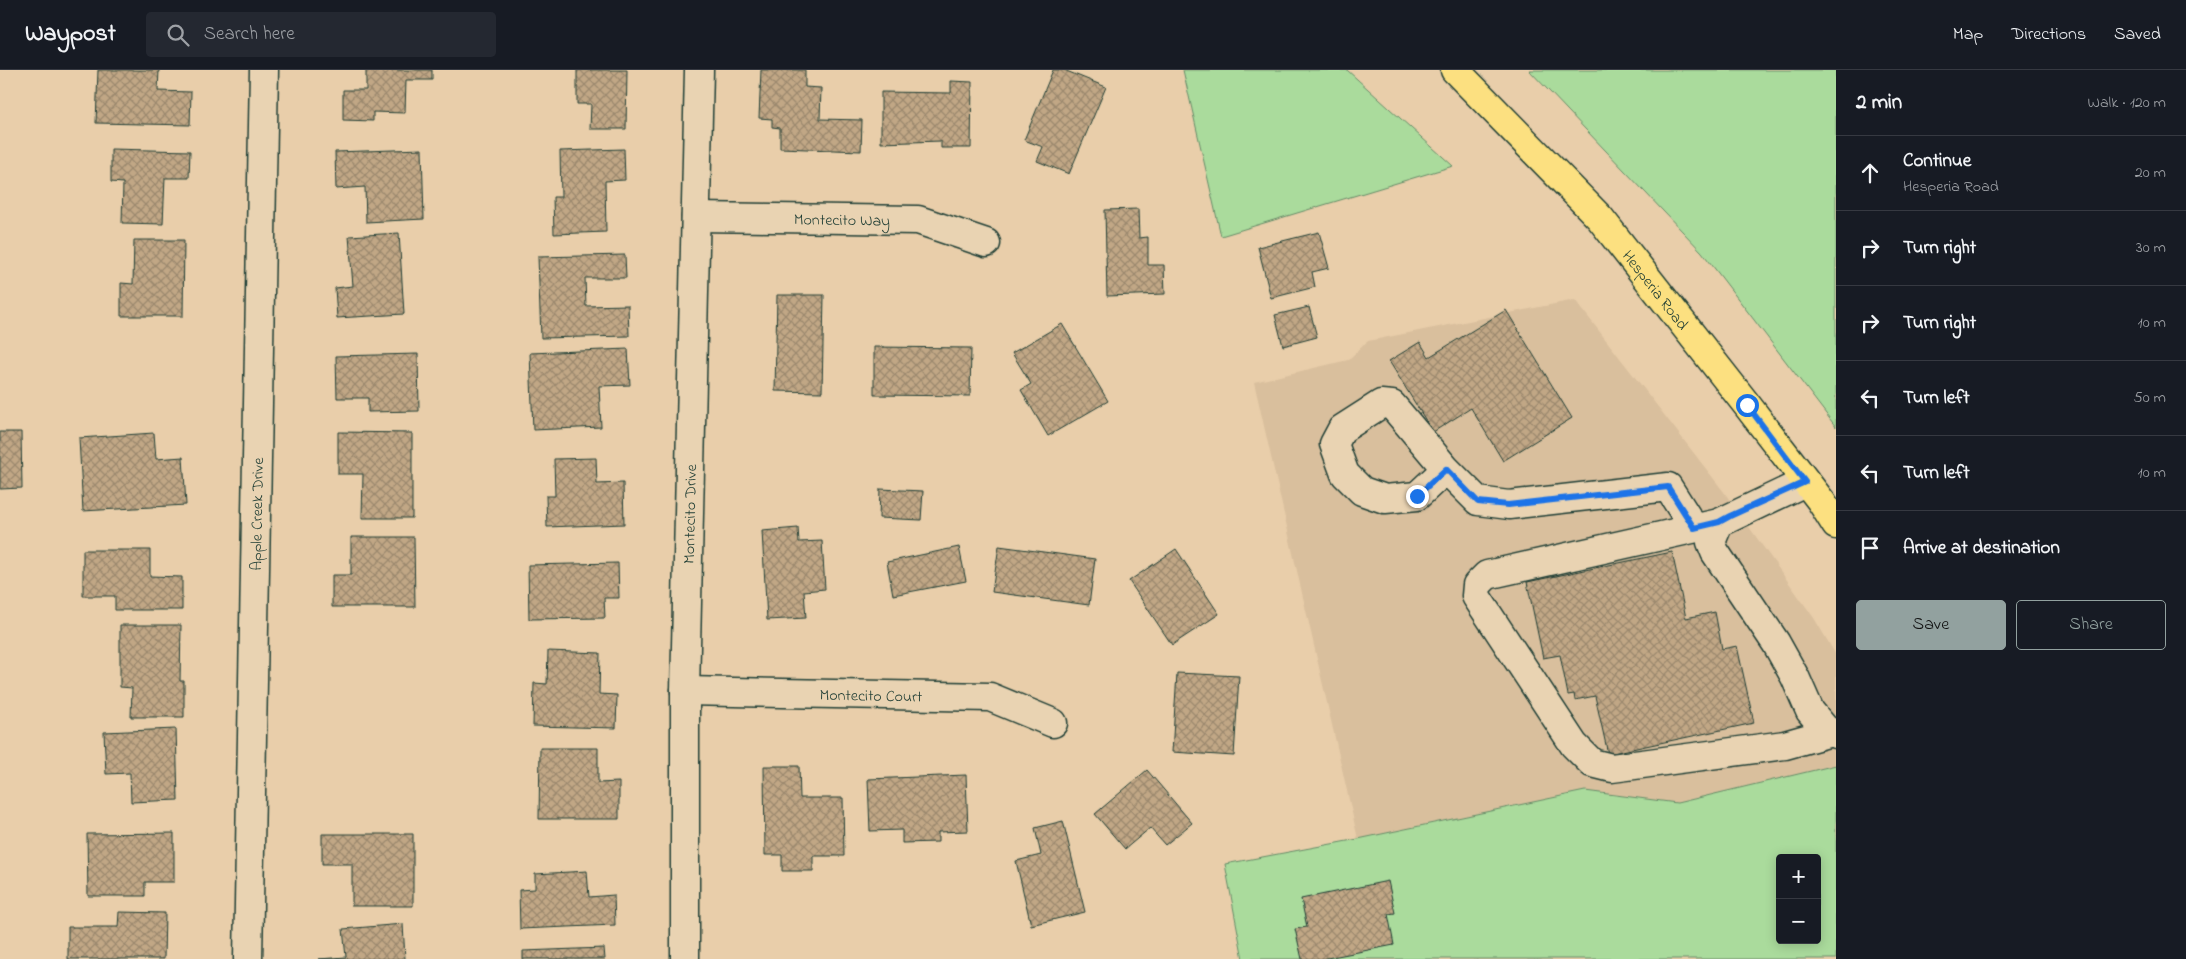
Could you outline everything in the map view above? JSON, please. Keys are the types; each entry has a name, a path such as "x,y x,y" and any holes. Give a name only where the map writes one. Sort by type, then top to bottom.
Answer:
{"main road":[{"name":"Hesperia Road","path":"1455,70 1600,218 1821,494 1836,525"}],"street":[{"name":"Apple Creek Drive","path":"248,959 264,70"},
{"name":"Montecito Drive","path":"685,959 686,690 699,70"},
{"name":"Montecito Way","path":"696,217 918,220 986,243"},
{"path":"1446,469 1478,502 1508,505 1668,487 1706,526 1715,552 1776,643 1795,677 1810,711 1826,730 1833,733"},
{"path":"1821,494 1730,516 1706,526 1487,575 1477,585 1476,596 1574,745 1592,763 1612,768 1785,745 1833,733"},
{"name":"Montecito Court","path":"686,690 990,697 1053,723"}],"shaded area":[{"path":"1575,300 1724,492 1814,618 1836,655 1836,765 1677,803 1585,791 1358,839 1254,382 1348,360 1368,341"}],"green space":[{"path":"1183,70 1347,70 1453,166 1221,236"},
{"path":"1529,70 1836,70 1836,427 1702,252"},
{"path":"1836,765 1836,959 1243,959 1225,864 1358,839 1585,791 1677,803"}],"building":[{"path":"98,70 159,70 158,91 191,92 190,125 96,123"},
{"path":"366,70 432,70 432,80 406,80 405,113 373,112 373,121 343,120 343,90 366,90"},
{"path":"577,70 627,70 626,129 590,129 591,104 577,104"},
{"path":"761,70 805,70 805,87 821,88 820,119 862,120 861,151 780,148 780,128 772,127 772,119 759,118"},
{"path":"1053,70 1064,70 1106,87 1069,174 1037,161 1043,147 1024,140"},
{"path":"951,81 972,82 971,148 941,148 941,141 881,143 881,92 951,93"},
{"path":"111,149 190,151 189,178 165,178 163,224 122,223 123,183 111,182"},
{"path":"422,149 424,219 366,222 365,187 336,189 335,152"},
{"path":"624,149 625,180 605,181 606,232 554,234 553,197 561,197 560,151"},
{"path":"1138,209 1139,238 1148,237 1148,265 1164,265 1165,294 1107,296 1105,210"},
{"path":"1319,232 1329,268 1312,272 1315,287 1271,298 1258,247"},
{"path":"399,233 404,314 337,318 335,288 353,286 349,236"},
{"path":"134,240 184,240 183,316 121,316 121,283 133,284"},
{"path":"625,255 626,278 585,278 586,306 628,305 629,336 541,338 538,257"},
{"path":"777,295 824,295 822,392 775,391"},
{"path":"1309,307 1317,337 1283,346 1275,315"},
{"path":"1506,310 1572,418 1503,461 1471,408 1433,432 1389,361 1420,342 1429,357"},
{"path":"1062,324 1108,401 1048,436 1021,390 1031,384 1012,353"},
{"path":"874,347 971,348 970,396 874,395"},
{"path":"628,349 630,385 599,386 601,427 533,430 530,353"},
{"path":"418,354 419,411 368,412 368,398 337,398 336,356"},
{"path":"0,432 21,432 22,488 0,489"},
{"path":"338,432 412,433 412,518 362,518 363,474 338,474"},
{"path":"154,433 156,459 183,457 186,505 83,511 79,438"},
{"path":"596,458 597,484 623,483 624,524 547,527 546,496 555,496 554,459"},
{"path":"880,489 923,491 921,520 879,518"},
{"path":"798,528 799,542 822,541 825,589 804,591 806,618 767,620 762,531"},
{"path":"351,537 414,537 415,607 332,607 332,575 351,575"},
{"path":"999,546 1095,559 1089,605 992,592"},
{"path":"959,547 966,581 893,595 887,562"},
{"path":"1176,549 1219,614 1172,645 1129,581"},
{"path":"83,550 150,550 150,576 182,577 182,610 115,610 115,596 83,596"},
{"path":"1672,552 1686,618 1715,612 1722,649 1737,646 1754,723 1608,754 1595,696 1575,700 1574,694 1568,695 1560,655 1543,658 1527,582"},
{"path":"618,563 619,598 604,598 605,618 529,619 528,565"},
{"path":"120,625 181,625 180,681 184,681 184,717 131,717 132,688 120,687"},
{"path":"548,651 600,653 599,694 617,695 616,728 533,726 534,683 547,684"},
{"path":"1177,673 1239,676 1234,756 1172,752"},
{"path":"176,729 178,800 131,802 130,773 106,774 104,732"},
{"path":"540,748 598,748 598,783 619,782 619,819 539,819"},
{"path":"764,766 799,766 800,798 843,798 844,856 813,856 813,871 782,871 782,855 765,855"},
{"path":"1147,770 1192,823 1165,845 1150,828 1125,849 1095,814"},
{"path":"966,775 968,831 938,832 938,842 902,843 902,830 870,831 868,779"},
{"path":"1063,821 1085,912 1031,925 1016,861 1041,855 1035,828"},
{"path":"174,833 174,882 145,882 145,896 88,896 87,834"},
{"path":"322,834 413,834 413,906 352,906 352,864 322,864"},
{"path":"587,871 589,897 614,895 615,925 520,929 519,890 535,889 535,874"},
{"path":"1388,881 1395,913 1388,914 1394,945 1322,959 1302,959 1295,929 1307,927 1301,899"},
{"path":"119,912 165,913 164,959 68,959 68,927 118,927"},
{"path":"403,924 405,959 319,959 346,957 343,929"},
{"path":"604,948 605,959 523,959 523,951"}],"route":[{"path":"1417,496 1446,469 1478,502 1508,505 1668,487 1694,528 1719,522 1805,482 1747,405"}]}
